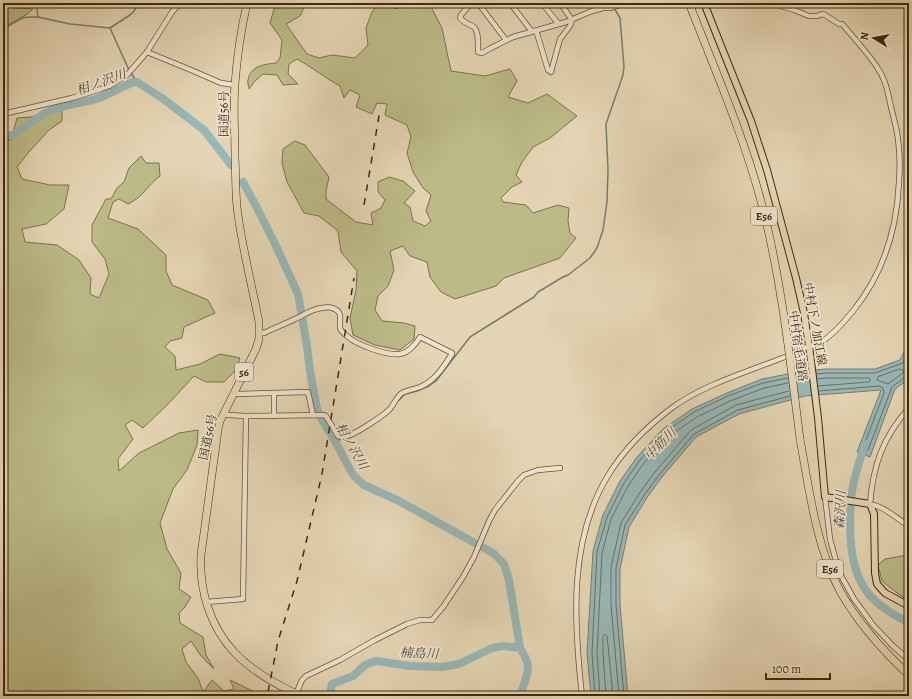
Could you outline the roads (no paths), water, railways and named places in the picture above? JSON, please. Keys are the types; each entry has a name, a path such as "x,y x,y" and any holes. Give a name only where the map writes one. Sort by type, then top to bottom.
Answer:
{"highway":[{"name":"国道56号","path":"247,3 237,57 235,85 234,111 236,179 238,214 259,322 259,333 256,349 223,414 218,430 200,568 206,602 211,617 228,645 235,654 247,664 261,674 298,695"},
{"name":"中村宿毛道路","path":"689,3 742,138 762,206 778,282 800,439 814,517 823,546 831,570 850,607 881,648 909,675"}],"main road":[{"name":"中村下ノ加江線","path":"704,3 751,121 767,170 804,313 818,418 825,497"},
{"path":"825,497 867,503 874,514 875,573 878,584 885,593 909,606"}],"street":[{"path":"3,114 72,98 101,89 127,75 147,52 172,12 180,3"},
{"path":"471,3 460,18 462,21 474,27 477,36 478,52 482,53 506,40 572,20 592,11 603,8 611,8 624,3"},
{"path":"478,3 506,40"},
{"path":"510,3 534,31 548,70 551,72 560,39 570,26 572,20"},
{"path":"542,3 558,24"},
{"path":"582,696 577,627 577,587 581,550 586,526 597,496 609,474 635,441 674,407 726,379 786,357 810,350 846,320 863,298 876,276 894,227 898,200 900,168 898,140 883,78 871,57 842,24 839,24 822,14 817,16 808,16 771,3"},
{"path":"563,7 572,20"},
{"path":"147,52 221,83 235,85"},
{"path":"223,414 246,416 324,415 338,436 347,436 376,420 390,409 396,399 403,393 432,380 452,353 420,337 416,344 406,352 400,354 390,354 361,345 342,332 338,312 333,308 327,307 316,309 264,333 259,333"},
{"path":"234,392 236,394 308,392 315,415"},
{"path":"274,393 274,416"},
{"path":"909,408 901,416 888,436 879,456 867,503 886,509 909,526"},
{"path":"206,602 243,599 246,416"},
{"path":"298,695 302,680 306,676 340,660 407,624 420,620 432,620 443,607 463,577 495,510 521,478 524,475 538,470 560,468"},
{"path":"825,497 830,539 839,572 854,599 873,625 909,660"}],"water":[{"name":"中筋川","path":"909,342 909,379 895,389 870,457 857,452 881,390 805,396 739,414 696,437 662,477 648,496 629,527 620,569 620,605 628,696 591,696 587,653 593,551 603,515 620,481 637,457 663,429 692,409 727,393 762,379 803,371 826,369 875,369 900,360"}],"waterway":[{"path":"38,3 38,17"},
{"path":"3,29 22,18 30,17 38,17 70,24 110,28 130,15 139,3"},
{"path":"399,400 405,394 429,386 436,381 470,337 534,297 538,292 568,275 590,258 597,248 603,230 607,202 608,170 606,124 623,75 624,67 620,18 611,3"},
{"path":"110,28 129,70"},
{"path":"131,73 137,82"},
{"name":"相ノ沢川","path":"3,137 13,135 45,113 68,105 93,100 133,82 137,82 162,98 204,130 231,165"},
{"name":"相ノ沢川","path":"243,182 276,246 298,294 317,409 353,475 364,485 399,501 493,553 504,564 509,580 520,648 528,666 525,681 519,696"},
{"path":"335,441 354,435"},
{"name":"森沢川","path":"865,444 858,464 852,491 850,516 852,556 862,584 871,597 886,610 909,623"},
{"name":"楠島川","path":"332,696 330,692 332,684 353,676 365,665 376,661 410,666 442,667 459,664 492,648 503,646 520,648"}],"railway":[{"path":"396,9 397,3"},
{"path":"364,205 380,110"},
{"path":"268,692 278,641 297,581 322,474 354,278"}]}
